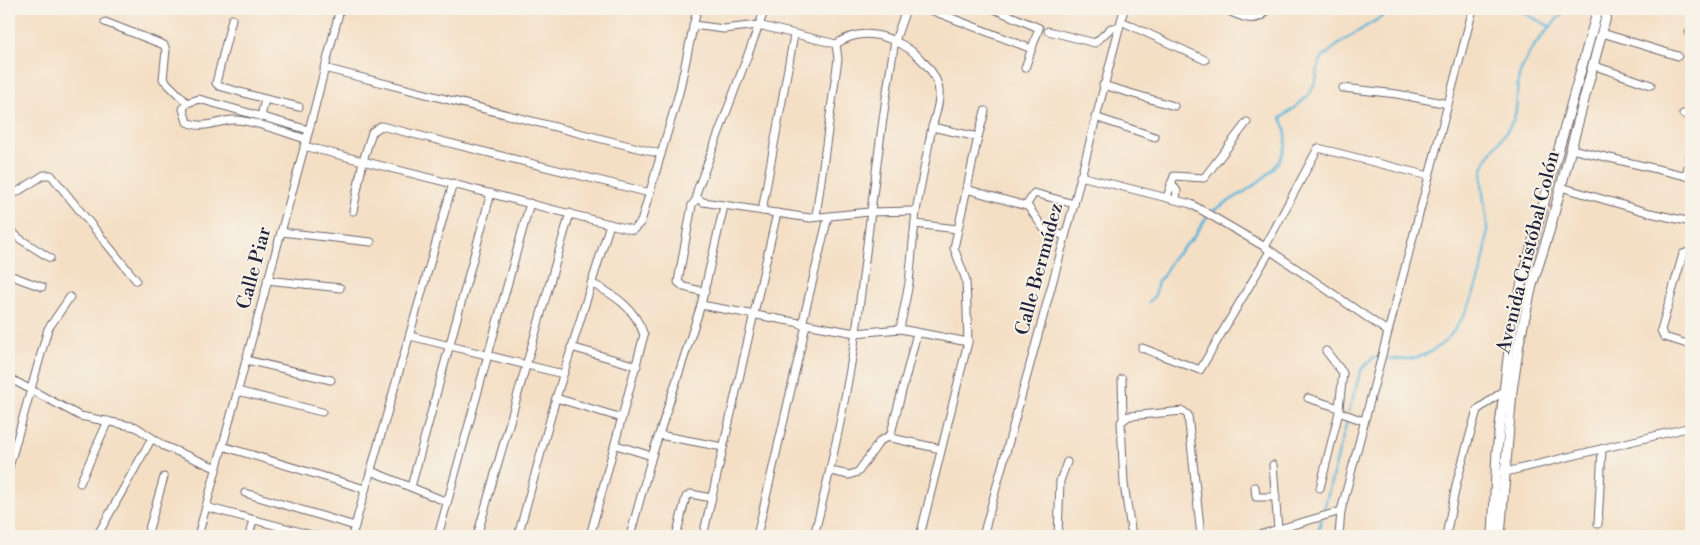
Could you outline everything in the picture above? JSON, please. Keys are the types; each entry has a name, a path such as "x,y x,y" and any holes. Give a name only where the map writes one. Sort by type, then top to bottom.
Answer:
{"street":[{"name":"Calle Piar","path":"198,536 309,130 340,9"},
{"path":"309,130 199,100 187,103 183,109 187,122 193,125 204,126 236,120 363,161 570,213 628,230 637,228 650,193 679,92 697,9"},
{"path":"705,292 684,287 678,282 692,205 697,198 696,191 765,9"},
{"path":"814,536 831,471 856,333 869,212 895,41 906,9"},
{"path":"928,9 1032,49"},
{"path":"994,9 1038,25 1039,30 1024,68"},
{"name":"Calle Bermúdez","path":"983,536 1074,204 1124,9"},
{"path":"1225,9 1252,18 1260,17 1266,9"},
{"path":"1339,536 1341,512 1379,362 1473,9"},
{"name":"Avenida Cristóbal Colón","path":"1499,536 1502,392 1523,277 1598,9"},
{"name":"Avenida Cristóbal Colón","path":"1500,474 1519,343 1532,285 1561,187 1608,9"},
{"path":"232,19 216,83 219,86 299,107"},
{"path":"105,22 164,45 166,50 163,79 187,103"},
{"path":"1048,31 1095,43 1110,28 1120,24 1205,60"},
{"path":"693,25 724,29 758,25 836,44 847,38 870,33 895,41 913,51 934,78 939,86 940,96 916,211 909,283 900,329"},
{"path":"1602,33 1678,56"},
{"path":"762,212 794,35"},
{"path":"816,216 838,59 836,44"},
{"path":"1592,65 1651,85"},
{"path":"324,68 661,154"},
{"path":"1104,85 1174,106"},
{"path":"1343,88 1397,94 1448,104"},
{"path":"261,117 265,99"},
{"path":"920,532 968,342 966,280 954,248 985,111"},
{"path":"1683,114 1691,116"},
{"path":"1095,117 1155,137"},
{"path":"1166,197 1176,175 1198,180 1204,178 1247,122"},
{"path":"353,211 363,161 372,132 384,126 650,193"},
{"path":"932,127 978,137"},
{"path":"1142,348 1200,370 1268,249 1318,148 1428,176"},
{"path":"1571,150 1688,176 1691,152"},
{"path":"9,197 44,175 51,175 136,280"},
{"path":"1080,176 1176,199 1206,210 1268,249 1387,331"},
{"path":"352,536 453,183"},
{"path":"1171,183 1177,191 1176,199"},
{"path":"1561,187 1650,213 1691,222"},
{"path":"966,189 1027,205 1044,229 1065,236"},
{"path":"411,487 491,193"},
{"path":"1027,205 1034,193 1074,204"},
{"path":"697,198 703,202 724,206 810,218 869,212 916,211"},
{"path":"438,536 530,203"},
{"path":"630,536 652,456 705,292 724,206"},
{"path":"478,536 570,213"},
{"path":"703,536 777,213"},
{"path":"757,536 828,217"},
{"path":"518,536 563,374 610,224"},
{"path":"915,224 957,229"},
{"path":"9,229 20,240 50,258"},
{"path":"281,232 371,242"},
{"path":"1691,251 1683,254 1661,330 1664,337 1691,345"},
{"path":"9,275 42,287"},
{"path":"267,280 340,288"},
{"path":"590,536 644,335 640,324 623,302 591,283"},
{"path":"9,467 48,329 70,297"},
{"path":"701,305 856,333 900,329 968,342"},
{"path":"890,437 917,333"},
{"path":"410,336 563,374"},
{"path":"571,347 637,366"},
{"path":"1320,488 1339,410 1342,373 1326,352"},
{"path":"246,360 331,380"},
{"path":"9,378 80,416 136,426 173,451 216,468"},
{"path":"1122,379 1123,418 1120,427 1124,484 1132,536"},
{"path":"237,392 322,412"},
{"path":"1446,536 1461,465 1477,410 1502,392"},
{"path":"556,398 622,418"},
{"path":"1308,398 1364,421"},
{"path":"1123,418 1183,411 1188,415 1201,536"},
{"path":"80,483 108,421"},
{"path":"1500,474 1691,427"},
{"path":"659,435 724,447"},
{"path":"831,471 850,475 858,472 880,441 890,437 941,449"},
{"path":"97,536 152,438"},
{"path":"616,445 652,456"},
{"path":"222,446 365,489"},
{"path":"1598,524 1602,449"},
{"path":"1058,536 1060,481 1067,462"},
{"path":"1273,465 1278,529"},
{"path":"371,471 447,502"},
{"path":"147,536 164,477"},
{"path":"1254,487 1255,496 1276,498"},
{"path":"245,493 355,526"},
{"path":"676,536 686,497 691,494 711,498"},
{"path":"206,507 316,536"},
{"path":"1255,536 1341,512"},
{"path":"249,536 253,520"}],"waterway":[{"path":"1214,210 1256,184 1279,162 1285,149 1286,134 1281,118 1308,95 1315,82 1318,65 1321,60 1346,39 1394,9"},
{"path":"1516,9 1551,27"},
{"path":"1349,411 1361,370 1374,357 1406,359 1426,354 1440,346 1462,318 1478,282 1486,246 1487,223 1482,187 1485,163 1514,118 1519,78 1524,63 1540,38 1566,9"},
{"path":"1149,302 1155,295 1158,281 1163,276 1172,259 1193,238 1207,217"},
{"path":"1317,536 1347,421"}]}
